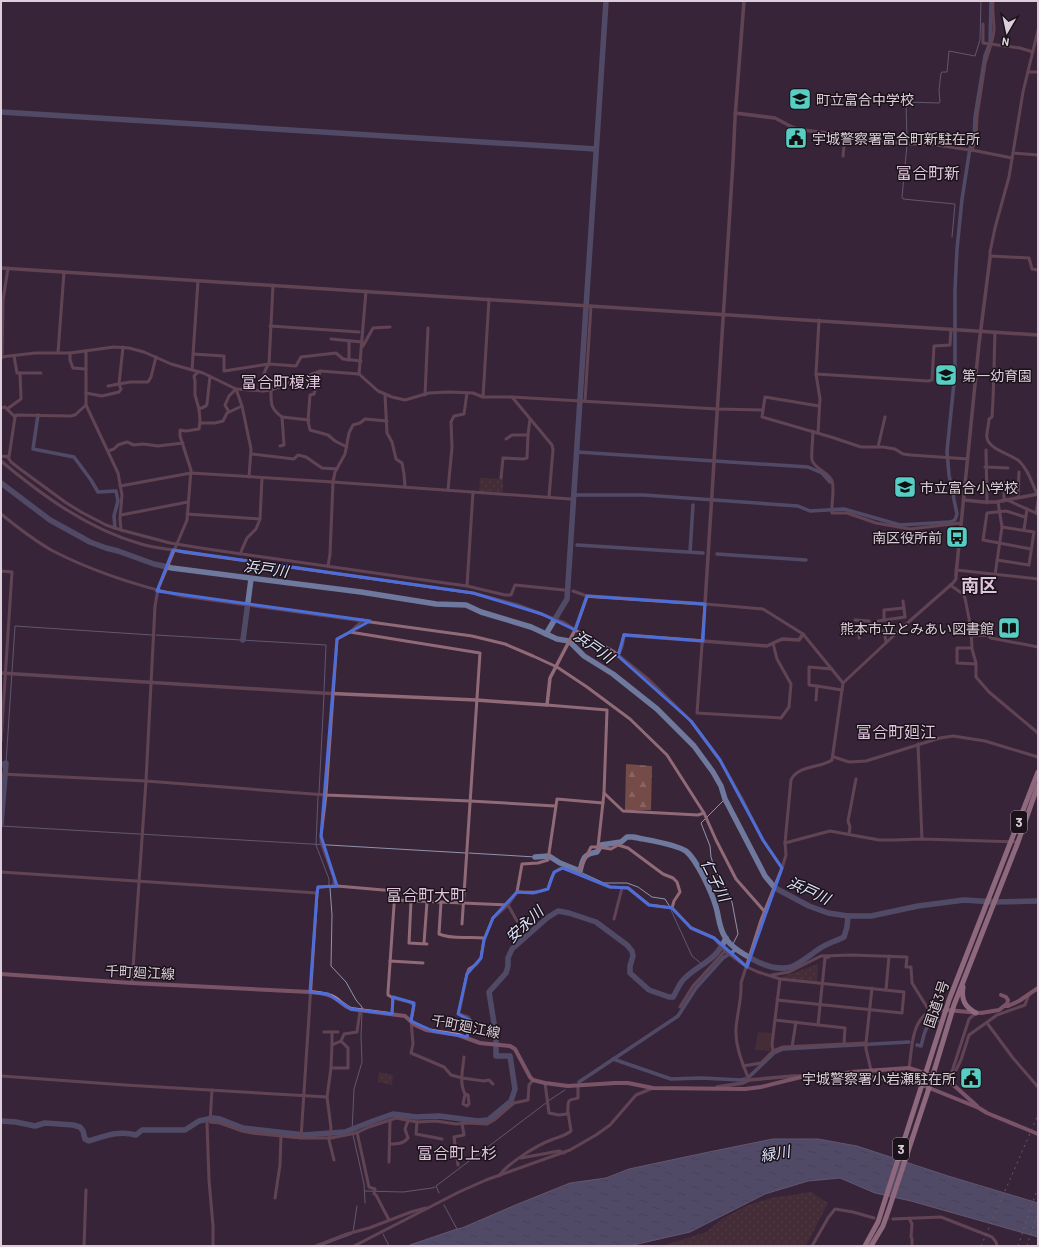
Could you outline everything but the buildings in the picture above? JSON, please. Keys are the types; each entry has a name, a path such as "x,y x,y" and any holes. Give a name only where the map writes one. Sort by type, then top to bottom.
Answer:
{"highway":[{"name":"国道3号","path":"865,1246 878,1222 946,1010 1038,772"},
{"name":"国道3号","path":"871,1246 883,1226 932,1080 952,1012 1018,842 1038,785"},
{"path":"964,978 962,990 964,1001 967,1007 976,1012"}],"main road":[{"name":"千町廻江線","path":"1,974 328,994 344,1006 351,1009 405,1016 420,1028 426,1030 467,1037 480,1043 510,1046 515,1049 526,1072 533,1080"},
{"path":"946,1010 952,1012 995,1011 1004,1006 1008,1006 1038,988"},
{"path":"1001,995 1006,997 1008,1000 1007,1004 1004,1006"},
{"path":"843,1074 871,1070 909,1068 949,1081 979,1108 987,1113 1038,1134"},
{"path":"533,1080 568,1086 614,1082 653,1088 746,1089 758,1088 805,1076 843,1074 880,1078 921,1087 979,1108"}],"street":[{"path":"744,1 735,113 733,169 698,713 781,718 789,707 791,684 777,659 773,643"},
{"path":"970,150 976,138 977,116 985,64 994,29 993,1"},
{"path":"983,24 983,43 1020,48 1032,52"},
{"path":"749,1080 739,1052 736,1028 742,993 741,983 786,855 790,794 793,776 804,770 828,763 834,757 843,683 956,579 990,252 1009,177 1028,72 1038,30"},
{"path":"1028,72 1038,72"},
{"path":"735,113 775,118 794,128 802,130 905,144 930,144 1012,158"},
{"path":"843,156 845,136"},
{"path":"1013,153 1038,155"},
{"path":"990,257 1029,258 1032,269 1038,270"},
{"path":"1,268 1038,335"},
{"path":"8,268 3,300 1,358 35,353 70,353 123,347 144,352 171,364 210,376 236,389 263,391 271,390 320,371 359,374 371,386 385,395 405,400 438,392 473,393 484,397 512,397 717,409 762,410"},
{"path":"58,353 64,272"},
{"path":"192,370 198,281"},
{"path":"263,391 262,381 266,368 269,364 273,286"},
{"path":"359,374 366,291"},
{"path":"484,397 489,299"},
{"path":"584,401 590,306"},
{"path":"818,432 820,406 816,374 820,320"},
{"path":"270,326 359,332"},
{"path":"362,349 373,328 390,327"},
{"path":"425,395 428,328"},
{"path":"816,374 921,381 932,380 934,346 950,345 952,329"},
{"path":"964,500 987,503 1038,494 1027,471 1019,462 992,447 987,438 990,419 992,417 995,375 993,367 996,332"},
{"path":"331,339 362,342"},
{"path":"349,341 349,360"},
{"path":"86,393 102,396 119,392 121,389 119,384 123,347"},
{"path":"86,351 86,405 118,473 122,495 120,514 121,530"},
{"path":"70,353 70,360 73,368 86,368"},
{"path":"193,354 224,356 224,371 269,364 296,366 301,356 336,353 343,359 361,361"},
{"path":"14,356 17,373 40,373"},
{"path":"108,386 130,382 148,382 151,377 156,357"},
{"path":"320,371 314,394 310,395 308,420 310,430 328,435 335,442 346,447"},
{"path":"198,372 194,376 196,381 195,395 199,409 199,429"},
{"path":"7,409 21,398 20,373"},
{"path":"199,409 207,404 210,376"},
{"path":"236,389 242,406 248,433 251,454 249,477"},
{"path":"229,412 225,405 229,396 236,389"},
{"path":"271,390 271,405 282,417 308,420"},
{"path":"448,490 452,447 451,422 454,416 464,414 467,393"},
{"path":"385,395 387,433 392,442 396,459 402,463 405,487"},
{"path":"512,397 552,445 553,450 549,497"},
{"path":"820,406 765,397 762,417 818,432 861,447 895,449 903,454 911,455 968,459"},
{"path":"16,417 16,415 70,416 75,415 86,405"},
{"path":"199,429 200,423 215,423 223,421 229,412 242,406"},
{"path":"1,408 5,407 16,417"},
{"path":"1,456 9,457 16,417"},
{"path":"280,446 284,445 282,417"},
{"path":"878,447 885,417"},
{"path":"328,566 330,554 333,482 337,469 345,454 348,433 353,425 360,423 365,419 387,421"},
{"path":"501,478 503,458 527,458 530,419"},
{"path":"132,983 157,591 187,520 191,473 190,463 180,430 186,431 199,429"},
{"path":"813,431 812,461 830,478 832,482 832,512 847,513 876,523 910,529 961,523"},
{"path":"506,439 512,435 528,435"},
{"path":"108,452 123,442 158,446 183,443"},
{"path":"986,450 988,486 987,503"},
{"path":"251,454 294,459 298,455 306,457 322,468 337,469"},
{"path":"7,456 11,462 20,469 81,512 106,525 176,544 467,586 505,596 511,595 515,585 564,590"},
{"path":"1,461 49,499 66,510 111,533 141,544 473,593 495,598 565,622 575,630 618,656 648,679 691,721 720,760 742,799 762,840 782,868"},
{"path":"986,467 1008,468"},
{"path":"1018,497 1019,472"},
{"path":"120,486 191,473 571,499"},
{"path":"240,554 247,538 256,528 260,519 262,478"},
{"path":"1004,482 1005,500"},
{"path":"467,586 473,492"},
{"path":"1005,500 1037,514 1038,501"},
{"path":"120,514 188,502"},
{"path":"994,575 1002,527 998,502"},
{"path":"1024,530 1025,517 1028,509"},
{"path":"1025,517 1006,511 987,514 983,540 1031,549"},
{"path":"1,514 29,535 53,550 104,574 157,591 182,596 445,631 487,639 521,651 557,667 630,719 667,755 704,813 736,879 765,912"},
{"path":"187,514 260,519"},
{"path":"997,560 1029,565 1033,539 1034,532 1002,527"},
{"path":"1033,539 1038,541"},
{"path":"956,570 1038,579"},
{"path":"1,571 12,572 1,741"},
{"path":"950,585 963,594 966,598 971,629 970,636 976,664 976,677 1011,711 1038,733"},
{"path":"573,591 587,596 763,609 803,634 843,683"},
{"path":"547,705 549,681 575,630 587,596"},
{"path":"903,601 905,617 909,621"},
{"path":"884,620 883,609 904,608"},
{"path":"878,621 905,617"},
{"path":"334,886 334,878 321,842 331,694 337,639 350,632 363,620"},
{"path":"855,620 869,621 869,631"},
{"path":"859,638 860,631 884,632 886,642"},
{"path":"350,632 480,653 462,924"},
{"path":"618,656 624,635 767,646 782,639 799,640 803,634"},
{"path":"970,636 987,635 991,638 1038,647"},
{"path":"972,648 956,648 957,663 976,664"},
{"path":"832,669 809,667 809,685 842,690"},
{"path":"5,673 331,694 476,700 607,710 604,793 598,847"},
{"path":"816,700 817,686"},
{"path":"834,757 849,762 866,761 918,744 953,736 985,741 1038,757"},
{"path":"918,744 922,839"},
{"path":"1,774 146,781 324,794 555,806"},
{"path":"849,834 850,827 848,821 856,779"},
{"path":"604,793 623,811 698,815 704,813"},
{"path":"467,1037 471,1022 468,1018 459,1014 466,974 469,969 480,961 484,938 493,918 508,905 517,892 522,864 538,863 548,860 557,799 603,803"},
{"path":"786,843 830,831 879,840 922,839 1018,842"},
{"path":"578,873 591,848 598,847 611,849 618,845 628,848 663,874 673,878 677,882 680,892 674,901 672,908"},
{"path":"517,892 533,893 548,889 554,872 557,869 563,868 610,887 628,888 649,905 672,908 690,928 714,938 725,950 747,967 758,972 780,979 904,992 902,1013 777,1000"},
{"path":"2,872 316,893"},
{"path":"301,1138 316,893 318,887 334,886 396,891 388,995 414,1005 411,1021 413,1044 411,1053 444,1067 451,1075 484,1081 490,1080 493,1084"},
{"path":"614,919 622,888"},
{"path":"395,900 508,905"},
{"path":"411,901 409,943 425,944 426,902"},
{"path":"441,902 439,934 453,938 470,936 484,938"},
{"path":"508,905 517,920"},
{"path":"680,1007 693,986 725,950"},
{"path":"770,975 789,972 821,956 852,955 906,957 906,967 911,967 912,983 930,1012"},
{"path":"818,1025 825,958 831,956"},
{"path":"886,990 889,956"},
{"path":"390,961 423,963"},
{"path":"773,1051 772,1048 780,979"},
{"path":"871,1070 866,1043 872,988"},
{"path":"952,1073 956,1070 961,1060 969,1035 997,1015 1025,1005 1030,994"},
{"path":"392,1014 393,998"},
{"path":"909,1068 913,1038 918,1023 930,1012 946,1010"},
{"path":"341,1042 344,1034 357,1032 360,1011"},
{"path":"949,1081 969,1019 976,1012"},
{"path":"775,1020 845,1028 844,1044"},
{"path":"792,1047 796,1022"},
{"path":"987,1023 1013,1058 1038,1087"},
{"path":"324,1032 338,1032"},
{"path":"332,1032 331,1068 328,1097 331,1117 329,1140 334,1160"},
{"path":"332,1045 341,1042"},
{"path":"331,1068 348,1068 348,1048 341,1042"},
{"path":"744,1066 761,1063 773,1051 783,1047 866,1043"},
{"path":"464,1057 462,1078 462,1090 464,1094"},
{"path":"1,1076 125,1086 328,1097"},
{"path":"710,1089 743,1083 749,1080 805,1076"},
{"path":"208,1123 220,1123 242,1131 301,1138 330,1138 348,1135 396,1118 418,1122 436,1121 456,1124 487,1124 514,1103 528,1100 529,1085 533,1080"},
{"path":"545,1083 549,1113 567,1114 568,1112"},
{"path":"498,1176 517,1159 545,1143 562,1137 571,1131 568,1103 569,1101 578,1098 578,1086"},
{"path":"354,1246 459,1192 498,1176 564,1153 596,1135 610,1125 636,1095 653,1088"},
{"path":"212,1090 208,1123 209,1180 213,1226 213,1246"},
{"path":"389,1162 390,1120"},
{"path":"390,1144 405,1142 408,1138 405,1129 408,1121"},
{"path":"418,1122 416,1134 442,1139"},
{"path":"458,1165 454,1137 464,1135 462,1123"},
{"path":"357,1132 369,1187 374,1189 374,1194 376,1194 389,1220"},
{"path":"275,1198 280,1165 282,1136"},
{"path":"517,1159 559,1151 564,1153"},
{"path":"447,1153 456,1152"},
{"path":"84,1246 86,1190"},
{"path":"316,1246 433,1205"},
{"path":"812,1246 835,1209 874,1218"},
{"path":"893,1220 941,1217 992,1237 997,1246"},
{"path":"910,1218 912,1224 912,1246"}],"highlighted area":[{"path":"173,550 473,593 542,614 575,630 587,596 705,604 703,641 624,635 618,656 691,721 720,760 763,840 782,868 747,967 714,938 691,928 672,908 649,905 628,888 610,887 563,868 554,872 548,889 533,893 517,892 493,918 484,940 481,958 467,974 458,1014 471,1021 467,1037 433,1031 411,1021 414,1003 393,997 392,1014 367,1012 351,1009 328,994 310,992 318,887 337,886 321,836 337,639 370,621 157,591"}],"shaded area":[{"path":"480,478 503,479 503,492 479,492"},
{"path":"818,964 817,982 779,978"},
{"path":"758,1032 772,1033 770,1051 755,1050"},
{"path":"379,1072 393,1075 392,1085 378,1082"},
{"path":"811,1192 828,1203 806,1246 662,1246 706,1232 722,1219 746,1206 771,1198"}],"green space":[{"path":"626,764 652,766 651,810 625,810"}],"water":[{"name":"緑川","path":"773,1139 818,1139 857,1146 948,1176 1038,1203 1038,1237 911,1201 875,1193 840,1178 808,1181 765,1194 690,1232 629,1246 407,1246 462,1228 570,1183 606,1178 629,1169"}],"waterway":[{"path":"546,634 567,599 606,1"},
{"path":"907,142 906,102 939,103 941,73 947,72 949,51 975,56 980,40 981,1"},
{"path":"574,495 644,495 798,506 810,511 844,509 900,525 950,522 955,520 957,514 949,475 947,451 955,373 955,290 957,249 962,199 970,148 974,140 975,117 985,56 990,43 991,1"},
{"path":"1,112 596,149"},
{"path":"907,145 902,197 903,199 955,204 952,237"},
{"path":"38,415 33,449 74,457 98,492 116,491 118,501 114,516 115,528"},
{"path":"577,452 808,467 822,473 830,482"},
{"name":"浜戸川","path":"1,483 50,520 90,542 154,564 172,568 361,592 436,604 466,605 481,612 531,627 557,639 569,641 584,656 613,674 657,709 694,746 713,772 721,786 725,799 765,876 775,888 809,906 828,913 848,916 871,916 918,906 964,900 995,902 1038,901"},
{"path":"690,552 693,505"},
{"path":"577,545 703,553"},
{"path":"717,554 806,560"},
{"path":"243,640 251,579"},
{"path":"6,763 15,626 152,635"},
{"path":"156,635 326,645 324,691"},
{"path":"319,793 324,694"},
{"path":"1,765 6,763 1,824"},
{"path":"318,796 316,845 329,879 329,885"},
{"path":"725,799 701,823 710,846 711,857 715,870 732,902 738,934 732,946"},
{"path":"1,826 466,853"},
{"name":"仁子川","path":"535,857 549,856 560,863 580,871 584,858 589,854 597,852 601,845 621,842 627,837 661,842 686,851 704,877 714,901 721,930 728,941 735,948 749,957 774,968 791,967 822,947 844,937 848,916"},
{"path":"469,853 535,857"},
{"path":"580,872 604,883 627,883 638,887 652,897 665,899 670,907"},
{"path":"330,888 332,915 331,966 346,982 362,1009"},
{"path":"671,910 692,956 703,965"},
{"name":"安永川","path":"1,1121 35,1126 45,1123 73,1125 80,1127 83,1131 85,1139 89,1141 118,1133 136,1135 142,1130 185,1130 199,1121 213,1118 220,1119 243,1128 304,1135 345,1132 393,1114 416,1117 439,1116 478,1121 488,1120 511,1101 515,1089 510,1056 496,1056 496,1036 489,992 506,973 508,958 512,949 547,918 558,911 596,922 627,945 632,951 633,956 630,966 630,973 649,990 669,997 673,997 685,978 713,957 722,946 726,938"},
{"path":"579,1082 678,1016 696,988 723,958 737,949"},
{"path":"352,1132 354,1089 362,1062 362,1012"},
{"path":"917,1045 921,1046 928,1026 938,1021"},
{"path":"750,1076 774,1053 783,1049 909,1042"},
{"path":"613,1059 671,1079 745,1079"},
{"path":"548,1101 565,1090"},
{"path":"439,1193 436,1186 546,1103"},
{"path":"353,1135 364,1184 365,1203"},
{"path":"365,1191 403,1192 435,1187"},
{"path":"444,1205 457,1229"},
{"path":"353,1232 357,1206"},
{"path":"320,1246 352,1234"},
{"path":"383,1234 389,1246"}],"tunnel":[{"path":"878,1218 893,1219"}],"railway":[{"path":"981,1246 1038,1115"},
{"path":"1018,1246 1038,1187"},
{"path":"1027,1246 1038,1211"}],"place":[{"name":"町立富合中学校","path":"800,99"},
{"name":"宇城警察署富合町新駐在所","path":"796,138"},
{"name":"第一幼育園","path":"946,375"},
{"name":"市立富合小学校","path":"905,487"},
{"name":"南区役所前","path":"957,537"},
{"name":"熊本市立とみあい図書館","path":"1009,628"},
{"name":"宇城警察署小岩瀬駐在所","path":"971,1078"}],"district":[{"name":"富合町新","path":"928,172"},
{"name":"富合町榎津","path":"281,381"},
{"name":"南区","path":"979,585"},
{"name":"富合町廻江","path":"896,731"},
{"name":"富合町大町","path":"426,894"},
{"name":"富合町上杉","path":"457,1152"}]}
